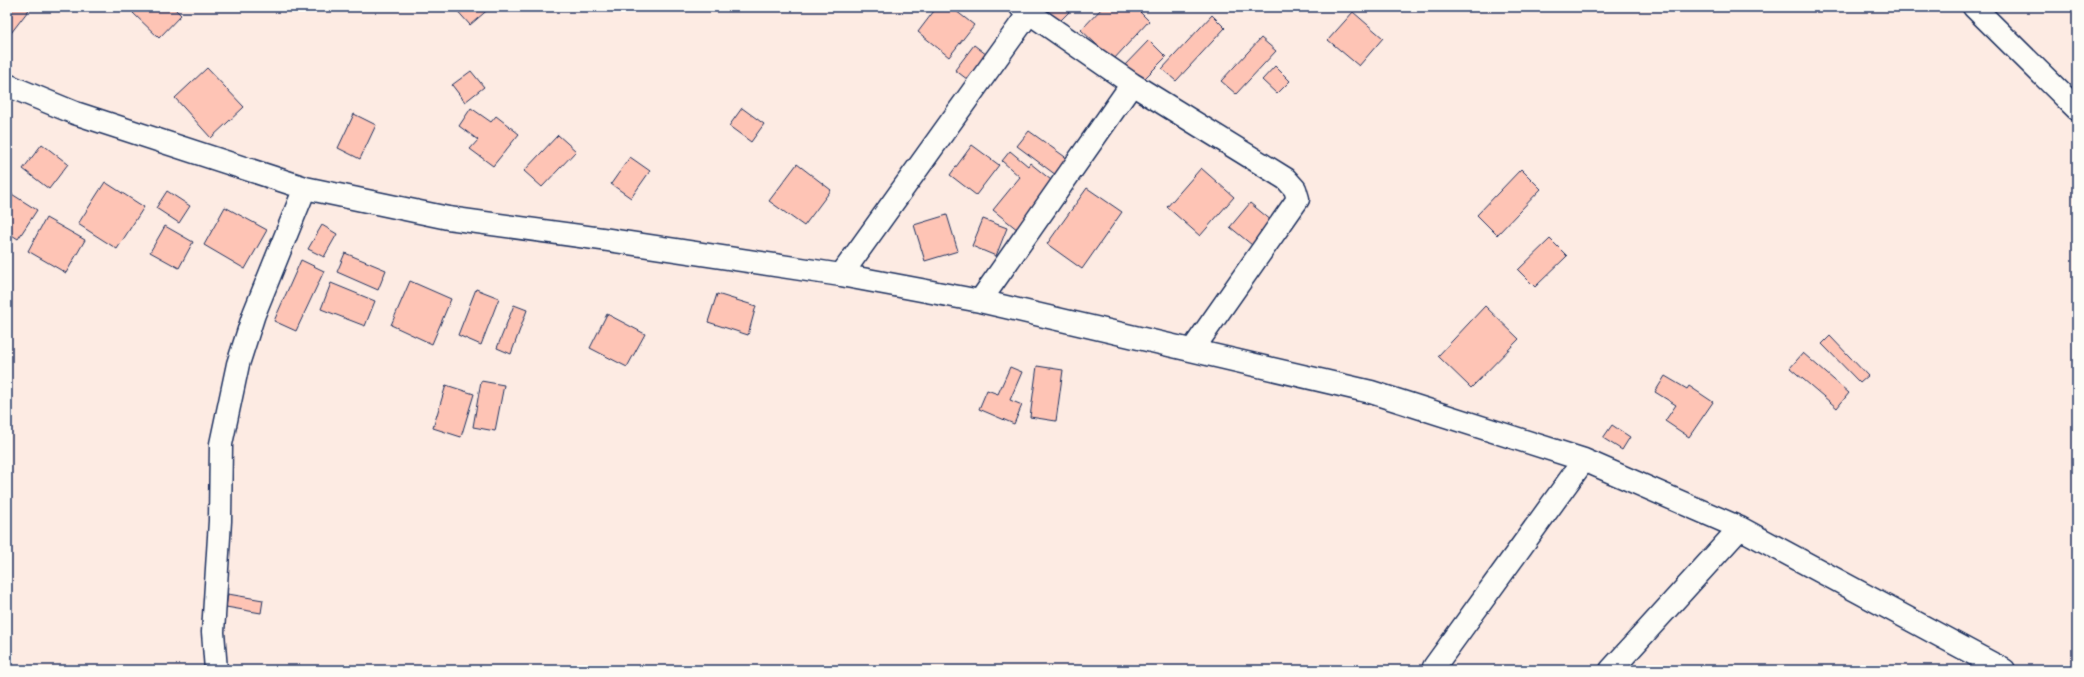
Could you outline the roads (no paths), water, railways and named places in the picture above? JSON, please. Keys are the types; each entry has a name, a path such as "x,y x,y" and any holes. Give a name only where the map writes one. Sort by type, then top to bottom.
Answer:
{"street":[{"path":"1974,7 2077,109"},
{"path":"841,275 1025,10 1132,84 1286,179 1295,188 1298,198 1193,349"},
{"path":"7,84 75,113 305,188 448,218 609,240 841,275 980,301 1193,349 1371,392 1584,460 1740,528 2004,670"},
{"path":"980,301 1132,84"},
{"path":"216,670 213,632 220,520 221,444 238,364 254,314 305,188"},
{"path":"1434,667 1584,460"},
{"path":"1611,670 1740,528"}]}
